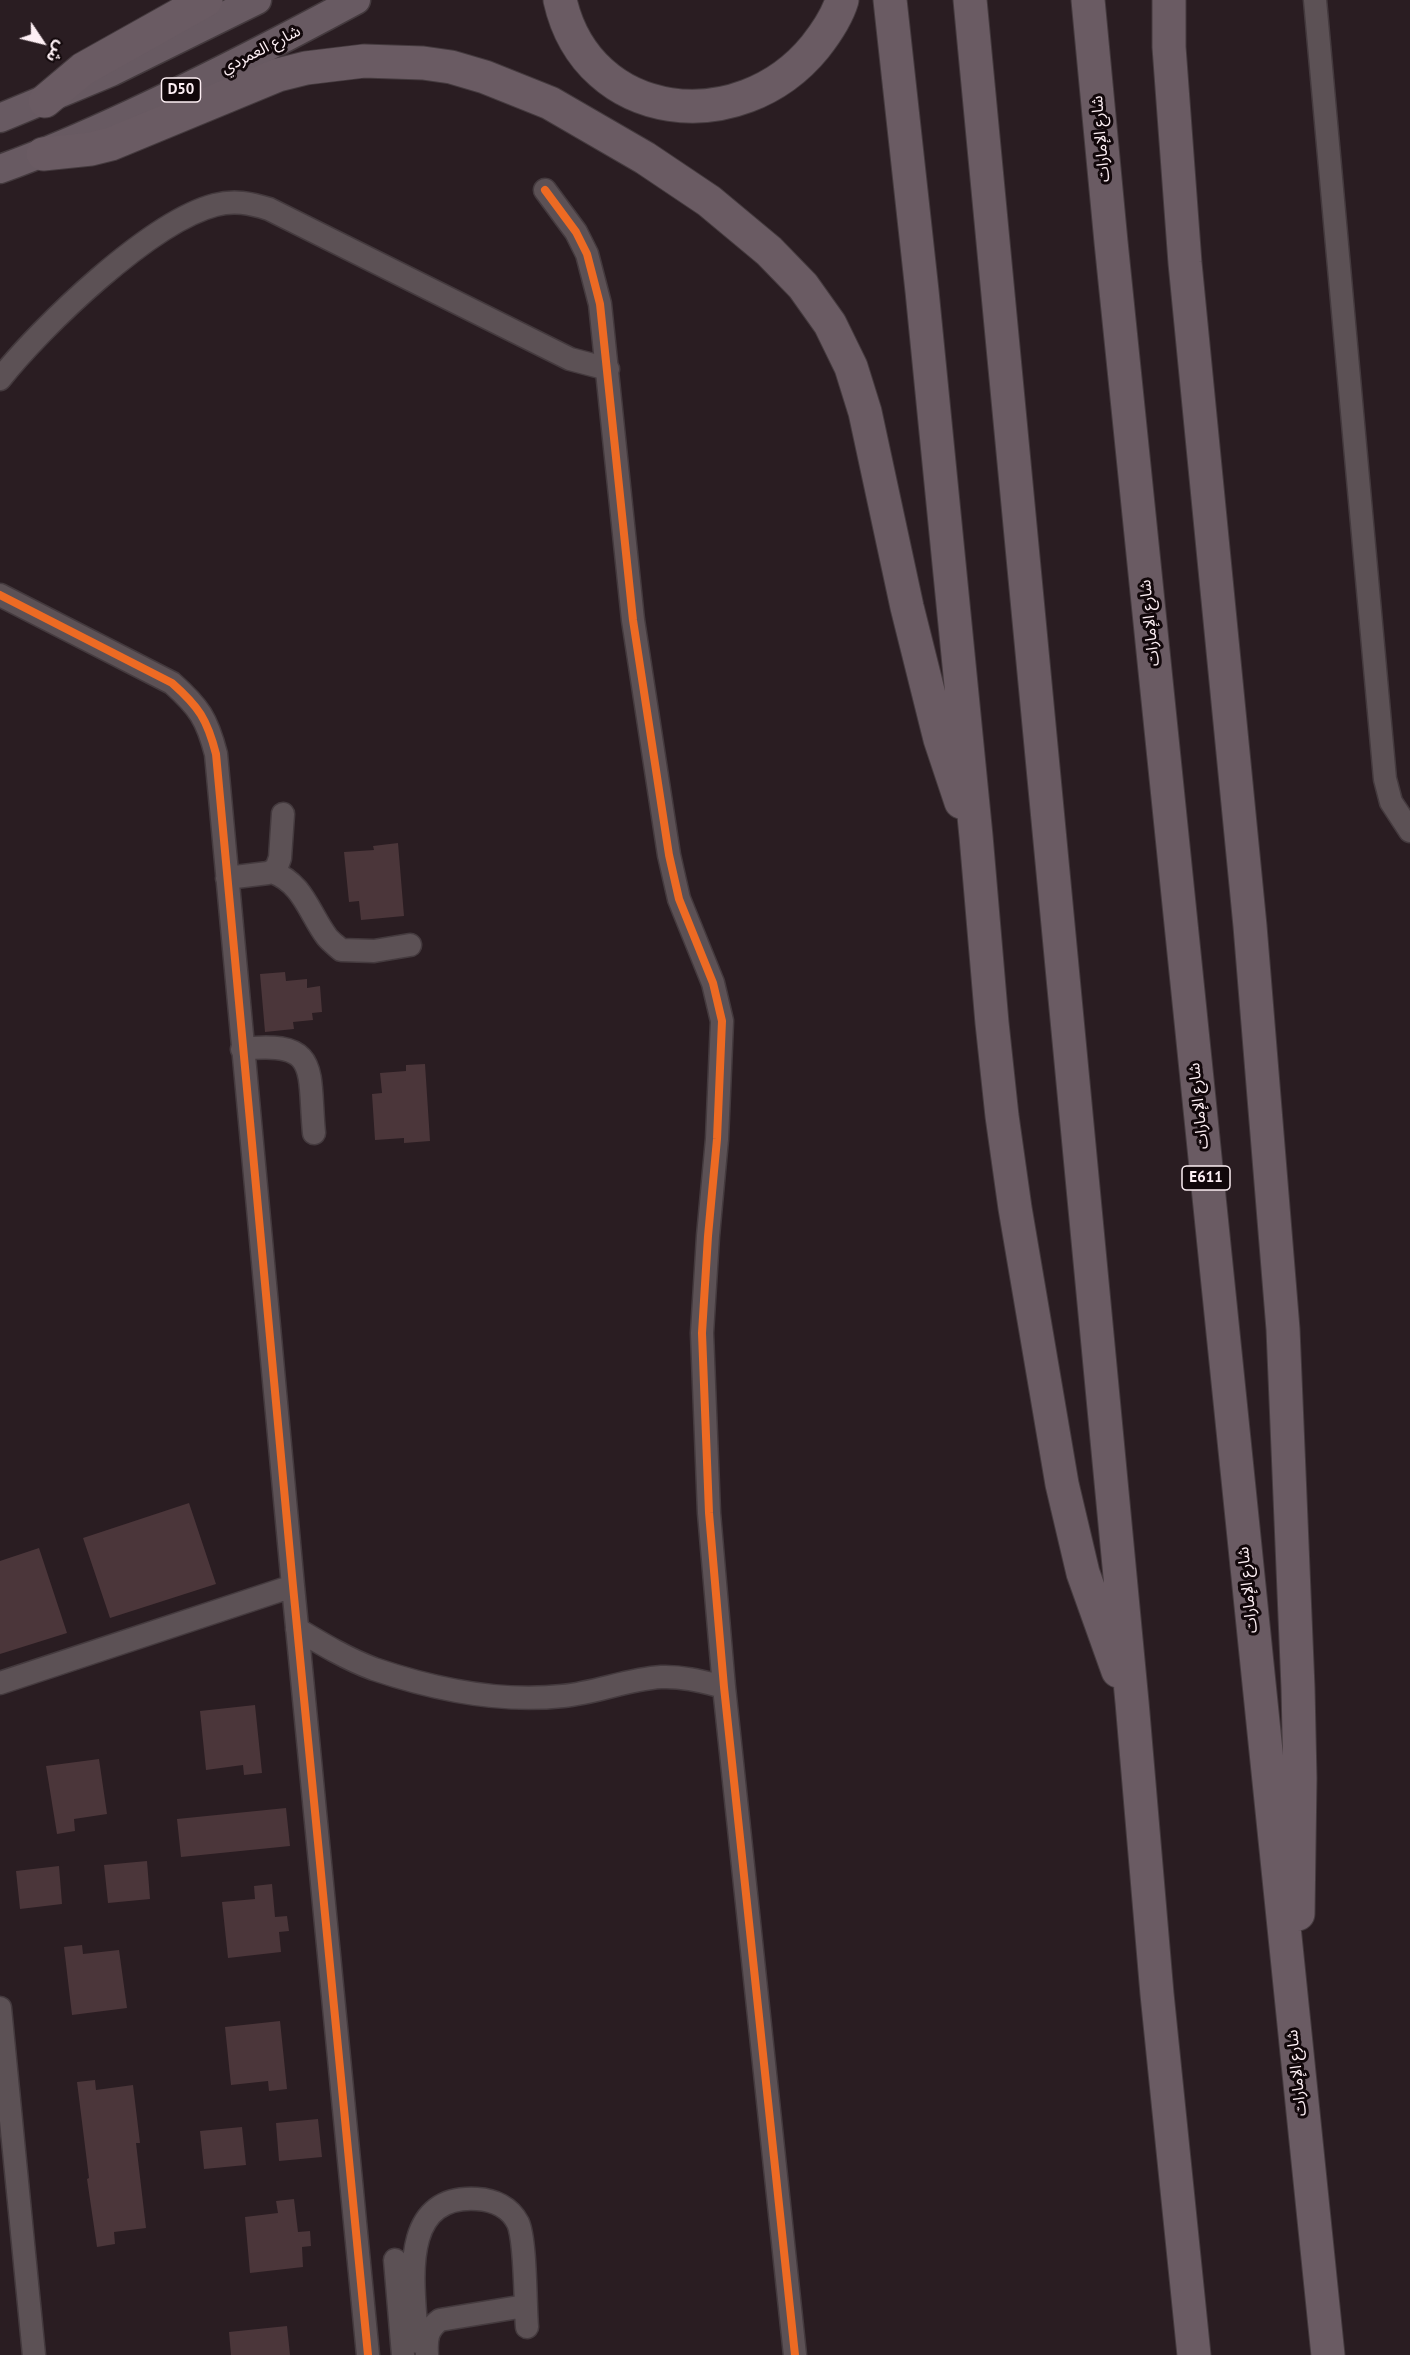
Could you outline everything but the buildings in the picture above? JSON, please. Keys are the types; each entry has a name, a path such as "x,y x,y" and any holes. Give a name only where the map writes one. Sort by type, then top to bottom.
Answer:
{"highway":[{"path":"45,101 83,69 206,0"},
{"path":"560,0 574,38 588,58 606,76 649,101 699,108 724,104 753,94 780,80 804,60 824,36 842,0"},
{"path":"890,0 922,291 1002,1116 1015,1208 1060,1472 1083,1573 1113,1660 1132,1702"},
{"path":"970,0 1132,1702 1156,1994 1194,2355"},
{"name":"شارع الإمارات","path":"1088,0 1328,2355"},
{"path":"1169,0 1169,47 1185,263 1250,926 1283,1329 1300,1778 1295,2048"},
{"path":"43,154 72,152 111,144 228,94 278,75 306,68 364,61 423,63 451,67 485,77 550,103 645,158 709,201 770,251 802,286 830,324 851,367 865,412 907,607 940,739 956,788 976,836"}],"main road":[{"path":"0,118 45,101 179,40 257,0"},
{"name":"شارع العمردي","path":"0,169 43,154 264,50 356,0"}],"street":[{"path":"1315,0 1385,778 1390,802 1410,831"},
{"path":"545,190 576,232 587,254 600,304 633,620 669,855 680,900 713,983 722,1021 717,1139 702,1333 709,1513 724,1688 795,2355"},
{"path":"0,379 57,319 108,271 148,240 203,209 230,202 243,202 269,209 570,359 608,369"},
{"path":"0,595 172,683 194,702 209,727 216,754 297,1629 368,2351 415,2348 433,2325 440,2320 526,2317 518,2225 505,2208 496,2203 467,2199 449,2203 433,2212 421,2226 415,2242 404,2259 415,2348"},
{"path":"272,872 279,864 283,814"},
{"path":"227,878 272,872 280,875 296,886 328,938 341,951 374,951 410,945"},
{"path":"242,1049 279,1047 294,1051 300,1056 308,1069 314,1133"},
{"path":"0,1683 293,1586"},
{"path":"297,1629 336,1652 373,1668 462,1692 512,1697 562,1696 662,1677 693,1679 724,1688"},
{"path":"0,2008 8,2177 34,2355"},
{"path":"360,2262 404,2259"}],"cycle path":[{"path":"545,190 576,232 587,254 600,304 633,620 669,855 679,899 713,983 722,1021 717,1139 702,1333 709,1513 724,1687 795,2355"},
{"path":"0,595 172,683 201,714 216,754 293,1586 368,2355"}]}
